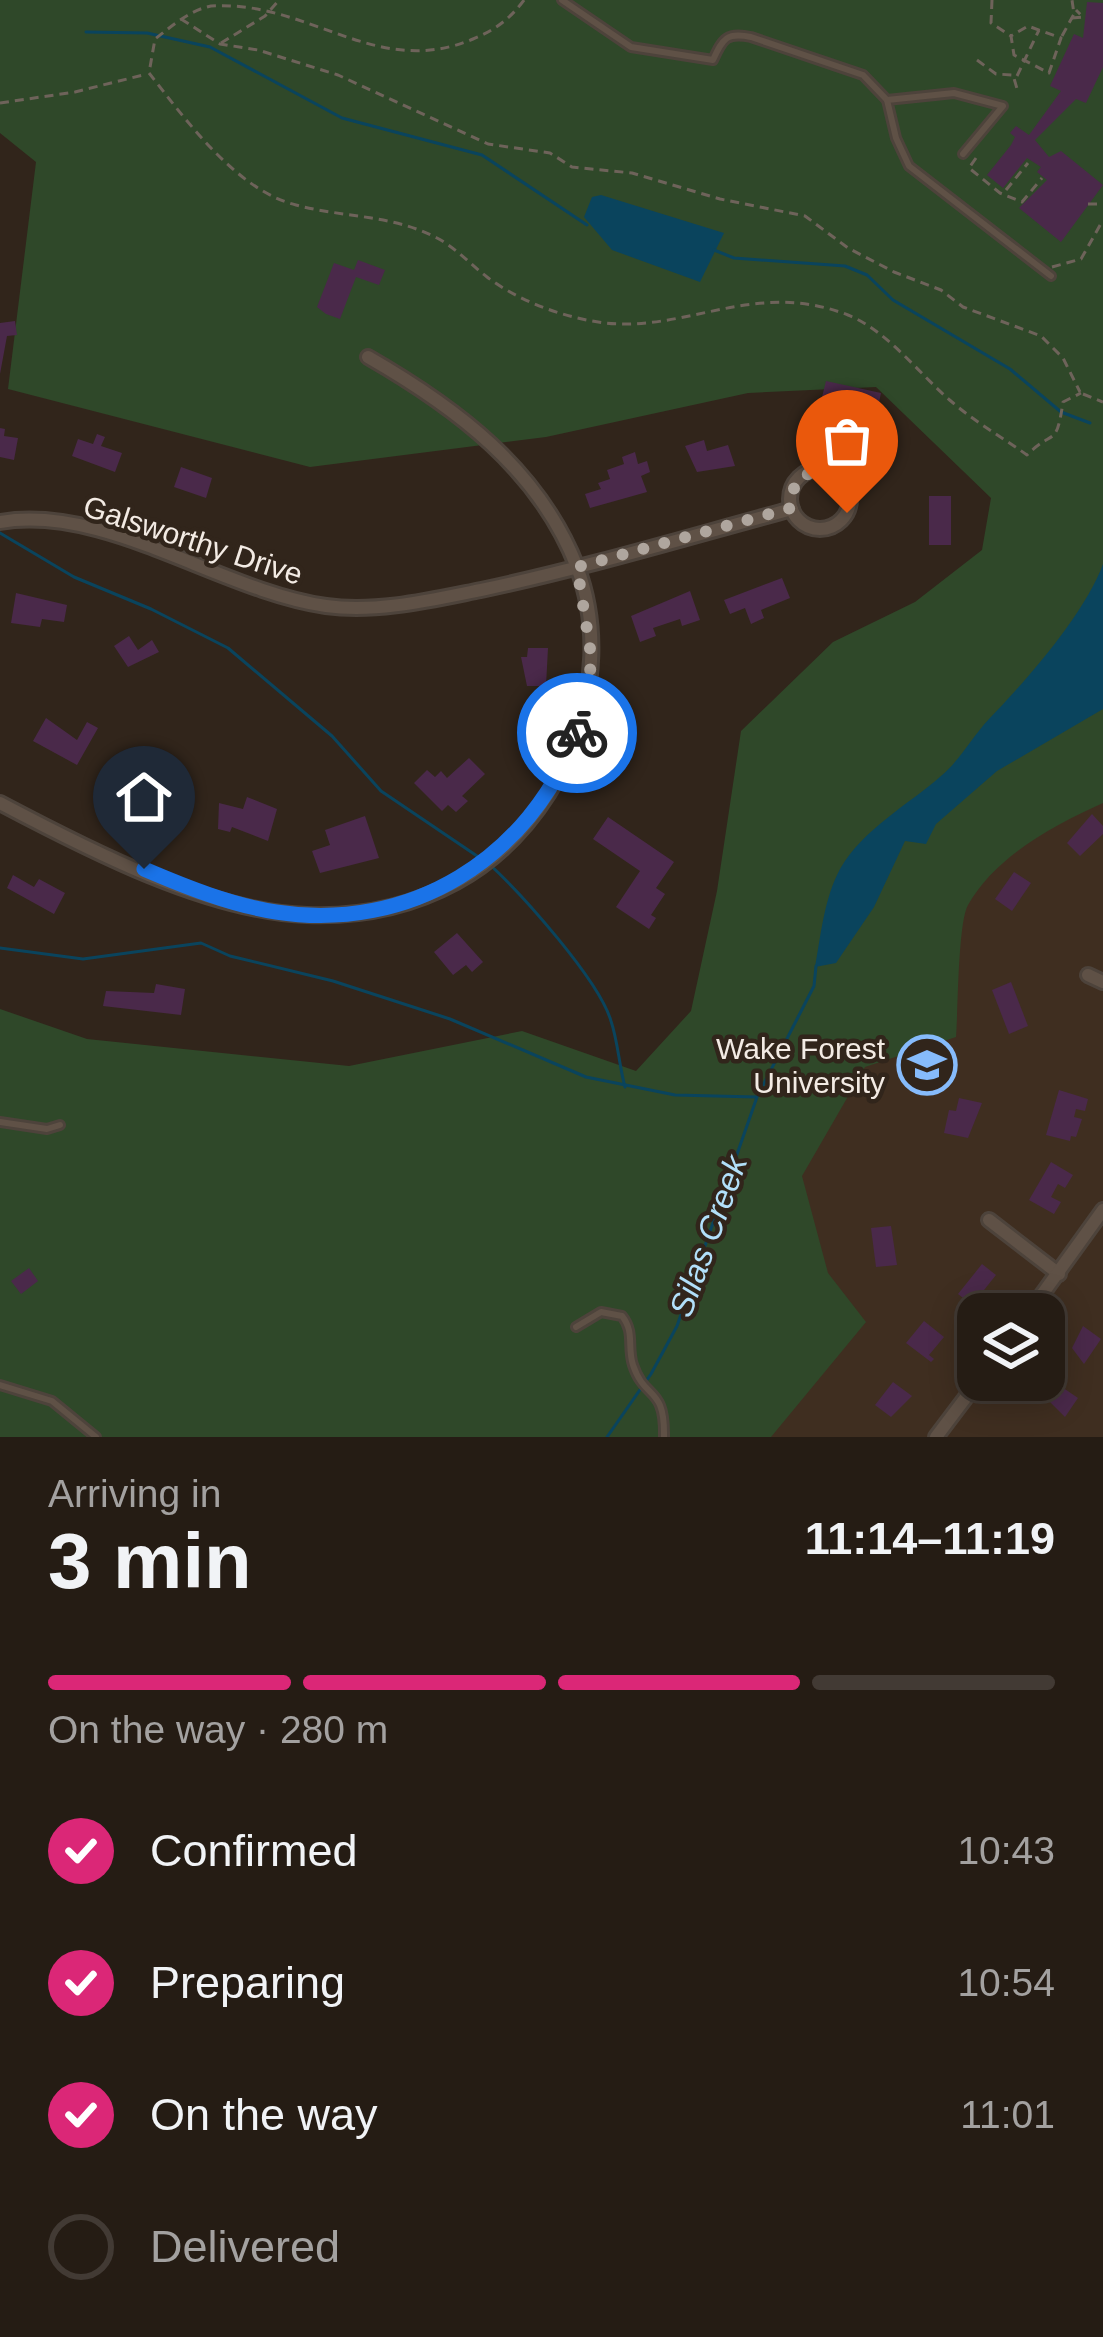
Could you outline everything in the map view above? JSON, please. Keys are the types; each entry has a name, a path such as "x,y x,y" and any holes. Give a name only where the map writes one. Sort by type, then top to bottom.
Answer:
{"street":[{"path":"0,803 168,879 275,912 371,913 461,880 504,845 541,804 568,756 584,713 592,661 577,567 541,503 491,443 452,409 368,358"},
{"name":"Galsworthy Drive","path":"809,470 835,472 848,486 847,513 831,526 804,524 791,508 791,490 809,470"},
{"name":"Galsworthy Drive","path":"0,522 32,519 76,526 257,588 346,608 446,597 577,567 791,508"},
{"path":"1088,975 1103,982"},
{"path":"1044,1293 1103,1210"},
{"path":"989,1220 1058,1274"},
{"path":"937,1437 964,1401"}],"lane":[{"path":"562,0 632,47 712,60 723,38 733,33 862,75 887,100 909,166 1049,274"},
{"path":"887,100 954,93 1003,106 963,154"},
{"path":"0,1122 47,1129 60,1125"},
{"path":"576,1327 601,1312 622,1316 628,1324 633,1364 666,1413 664,1437"},
{"path":"0,1384 52,1401 96,1437"}],"path":[{"path":"149,73 155,39 209,6 276,2 371,43 406,52 433,52 496,30 524,0"},
{"path":"992,0 991,23 1011,36"},
{"path":"220,44 265,16 276,2"},
{"path":"1011,36 1011,50 1024,64 1049,73 1075,3"},
{"path":"1072,18 1084,18 1075,3"},
{"path":"181,19 220,44 258,50 338,75 488,144 550,153 572,166 632,173 720,200 805,216 848,248 894,272 941,290 963,307 1041,336 1064,358 1081,394"},
{"path":"1011,36 1023,26 1061,38"},
{"path":"1018,92 1016,77 1040,28"},
{"path":"977,60 990,71 1016,77"},
{"path":"0,103 75,92 149,73"},
{"path":"149,73 217,150 251,183 276,199 414,228 440,240 510,292 580,318 633,324 754,303 793,304 848,315 870,327 957,406 1027,455 1046,445 1061,424 1063,402 1081,394 1103,402"},
{"path":"976,158 969,168 1022,202 1042,178"},
{"path":"1004,193 1028,163"},
{"path":"1088,204 1103,204"},
{"path":"1049,274 1081,259 1103,220"}],"shaded area":[{"name":"Wake Forest University","path":"1103,756 1103,1437 677,1437 857,945"}],"green space":[{"path":"0,0 1103,0 1103,803 1028,844 980,887 968,905 962,929 956,1037 865,1067 802,1176 828,1273 866,1322 771,1437 0,1437 0,1009 87,1039 349,1066 522,1031 636,1071 691,1011 717,891 741,731 833,642 915,602 982,550 991,498 876,387 748,393 546,437 310,467 8,389 36,162 0,133"}],"water":[{"path":"601,195 724,233 700,282 612,250 584,217 592,197"},
{"path":"1103,564 1103,709 997,771 936,824 926,844 905,841 874,907 836,963 815,967 830,892 850,855 955,762 1053,646 1083,604"}],"building":[{"path":"1087,2 1103,3 1103,67 1086,103 1076,99 1035,140 1049,157 1061,151 1103,185 1061,242 1019,208 1047,180 1037,172 1041,167 1027,158 1003,188 987,175 1011,145 1015,137 1010,133 1016,126 1029,135 1061,91 1050,86 1074,34 1083,38"},
{"path":"358,260 385,270 379,285 356,277 340,319 326,314 317,307 334,263 354,270"},
{"path":"15,321 17,335 7,336 0,374 0,323"},
{"path":"826,381 881,393 876,417 869,415 865,433 848,429 848,403 822,397"},
{"path":"0,428 5,429 4,436 18,438 14,460 0,457"},
{"path":"97,434 105,437 101,446 122,453 115,472 72,456 78,439 93,444"},
{"path":"704,440 707,451 728,445 735,466 697,472 685,446"},
{"path":"635,452 638,464 647,461 650,472 641,476 647,492 590,508 585,494 601,489 598,483 610,479 607,470 624,464 622,457"},
{"path":"181,467 212,478 206,498 174,487"},
{"path":"929,496 951,496 951,545 929,545"},
{"path":"782,578 790,598 761,610 764,618 751,624 745,608 730,614 724,600"},
{"path":"690,591 700,620 682,626 680,619 653,628 656,636 640,642 631,616"},
{"path":"16,593 67,605 64,622 42,619 40,627 11,623"},
{"path":"129,636 138,650 152,640 159,652 128,667 114,646"},
{"path":"528,648 548,648 546,686 527,686 521,657 527,657"},
{"path":"46,718 77,740 87,722 98,728 77,765 33,741"},
{"path":"469,758 485,774 462,796 468,801 456,812 448,805 442,811 414,783 427,770 435,777 441,771 447,778"},
{"path":"159,773 179,781 167,808 123,789 129,775 155,781"},
{"path":"247,797 277,809 268,841 232,827 230,832 218,829 219,803 243,809"},
{"path":"1092,814 1103,826 1103,834 1080,856 1067,843"},
{"path":"365,816 379,858 320,873 312,851 330,845 325,830"},
{"path":"608,817 674,862 656,888 665,894 651,915 656,918 649,929 616,907 640,871 593,839"},
{"path":"1014,872 1031,883 1012,911 995,899"},
{"path":"13,875 34,887 39,879 65,893 54,914 7,888"},
{"path":"457,933 483,962 472,972 466,965 453,975 434,952"},
{"path":"1011,982 1028,1026 1009,1034 992,990"},
{"path":"156,984 185,989 181,1015 103,1006 106,991 154,993"},
{"path":"1059,1090 1088,1099 1085,1111 1076,1109 1074,1117 1082,1119 1070,1141 1046,1135"},
{"path":"959,1098 982,1103 968,1138 944,1133 949,1110 956,1111"},
{"path":"1051,1162 1073,1175 1065,1188 1058,1184 1051,1197 1061,1202 1054,1214 1029,1200"},
{"path":"891,1226 897,1265 876,1267 871,1228"},
{"path":"982,1264 996,1275 982,1293 959,1293"},
{"path":"29,1268 38,1281 21,1294 11,1281"},
{"path":"924,1321 944,1337 929,1355 934,1359 931,1362 906,1343"},
{"path":"1083,1326 1101,1339 1084,1364 1072,1348"},
{"path":"893,1382 912,1396 891,1417 875,1405"},
{"path":"1065,1389 1078,1398 1065,1417 1049,1401 1065,1401"}],"waterway":[{"path":"86,32 147,33 210,47 342,118 482,155 587,225"},
{"path":"714,250 734,258 845,266 867,275 893,300 1010,369 1061,412 1090,423"},
{"path":"0,533 74,577 228,648 332,736 381,791 480,858"},
{"path":"488,863 576,961 604,1004 625,1087"},
{"path":"0,948 83,959 201,943 230,956 333,981 450,1019 586,1077 675,1095 756,1097"},
{"name":"Silas Creek","path":"607,1437 651,1374 677,1326 757,1097 814,986 816,966"}],"way so far":[{"path":"577,733 592,661 577,567 791,508 795,482 818,468 835,472 848,486 847,513"}],"place":[{"name":"Wake Forest University","path":"927,1065"}],"route":[{"path":"144,869 216,897 275,912 338,915 399,906 461,880 504,845 556,781 577,733"}]}
